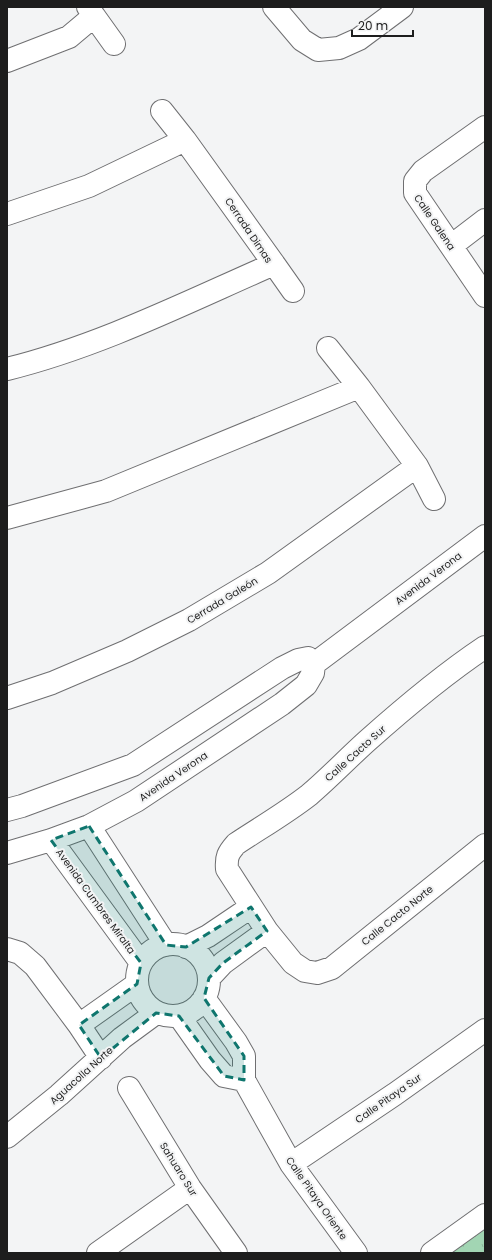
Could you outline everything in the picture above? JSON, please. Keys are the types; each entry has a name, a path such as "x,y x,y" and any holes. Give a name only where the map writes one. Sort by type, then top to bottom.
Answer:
{"street":[{"path":"275,7 302,40 318,50 339,48 359,39 402,7"},
{"path":"7,61 69,37 91,12 114,44"},
{"name":"Cerrada Dimas","path":"7,369 30,364 98,340 274,264 185,140 162,111"},
{"name":"Calle Galena","path":"485,127 423,171 415,181 415,193 485,296"},
{"path":"7,214 89,186 185,140"},
{"path":"451,246 485,220"},
{"path":"274,264 293,290"},
{"path":"328,348 359,387 417,466 434,499"},
{"path":"7,518 106,491 359,387"},
{"name":"Cerrada Galeón","path":"7,698 52,683 127,651 189,620 268,572 417,466"},
{"name":"Avenida Verona","path":"7,853 52,840 89,826 136,801 282,704 306,685 313,673 314,664 485,536"},
{"name":"Calle Cacto Sur","path":"251,907 227,869 227,859 236,844 307,796 366,742 424,693 485,647"},
{"path":"7,810 133,766 282,668 298,660 308,658 314,664"},
{"path":"89,826 176,946 195,952 202,959 207,968 207,988"},
{"name":"Avenida Cumbres Miralta","path":"52,840 141,963"},
{"name":"Calle Cacto Norte","path":"267,931 293,963 305,971 317,973 332,968 485,845"},
{"path":"251,907 267,931 223,963 207,988 198,1007 189,1013 179,1016 167,1016 156,1013 146,1006 140,996 137,984 137,973 141,963 148,954 156,948 176,946 208,936 251,907"},
{"path":"13,951 35,966 79,1025 101,1058"},
{"path":"79,1025 137,984"},
{"name":"Calle Pitaya Oriente","path":"207,988 244,1056 244,1080 291,1164 356,1253"},
{"name":"Aguacolla Norte","path":"7,1137 59,1095 122,1038 156,1013"},
{"path":"179,1016 210,1060 224,1076 244,1080"},
{"name":"Calle Pitaya Sur","path":"291,1164 395,1094 485,1030"},
{"name":"Sahuaro Sur","path":"129,1088 190,1188 234,1250"},
{"path":"98,1253 190,1188"},
{"path":"432,1253 485,1215"}],"highlighted area":[{"path":"89,826 166,945 186,947 251,907 267,931 223,963 209,978 204,998 244,1056 244,1080 224,1076 179,1016 156,1013 101,1058 79,1025 137,984 141,963 51,840"}],"green space":[{"path":"485,1227 485,1253 447,1253"}]}
